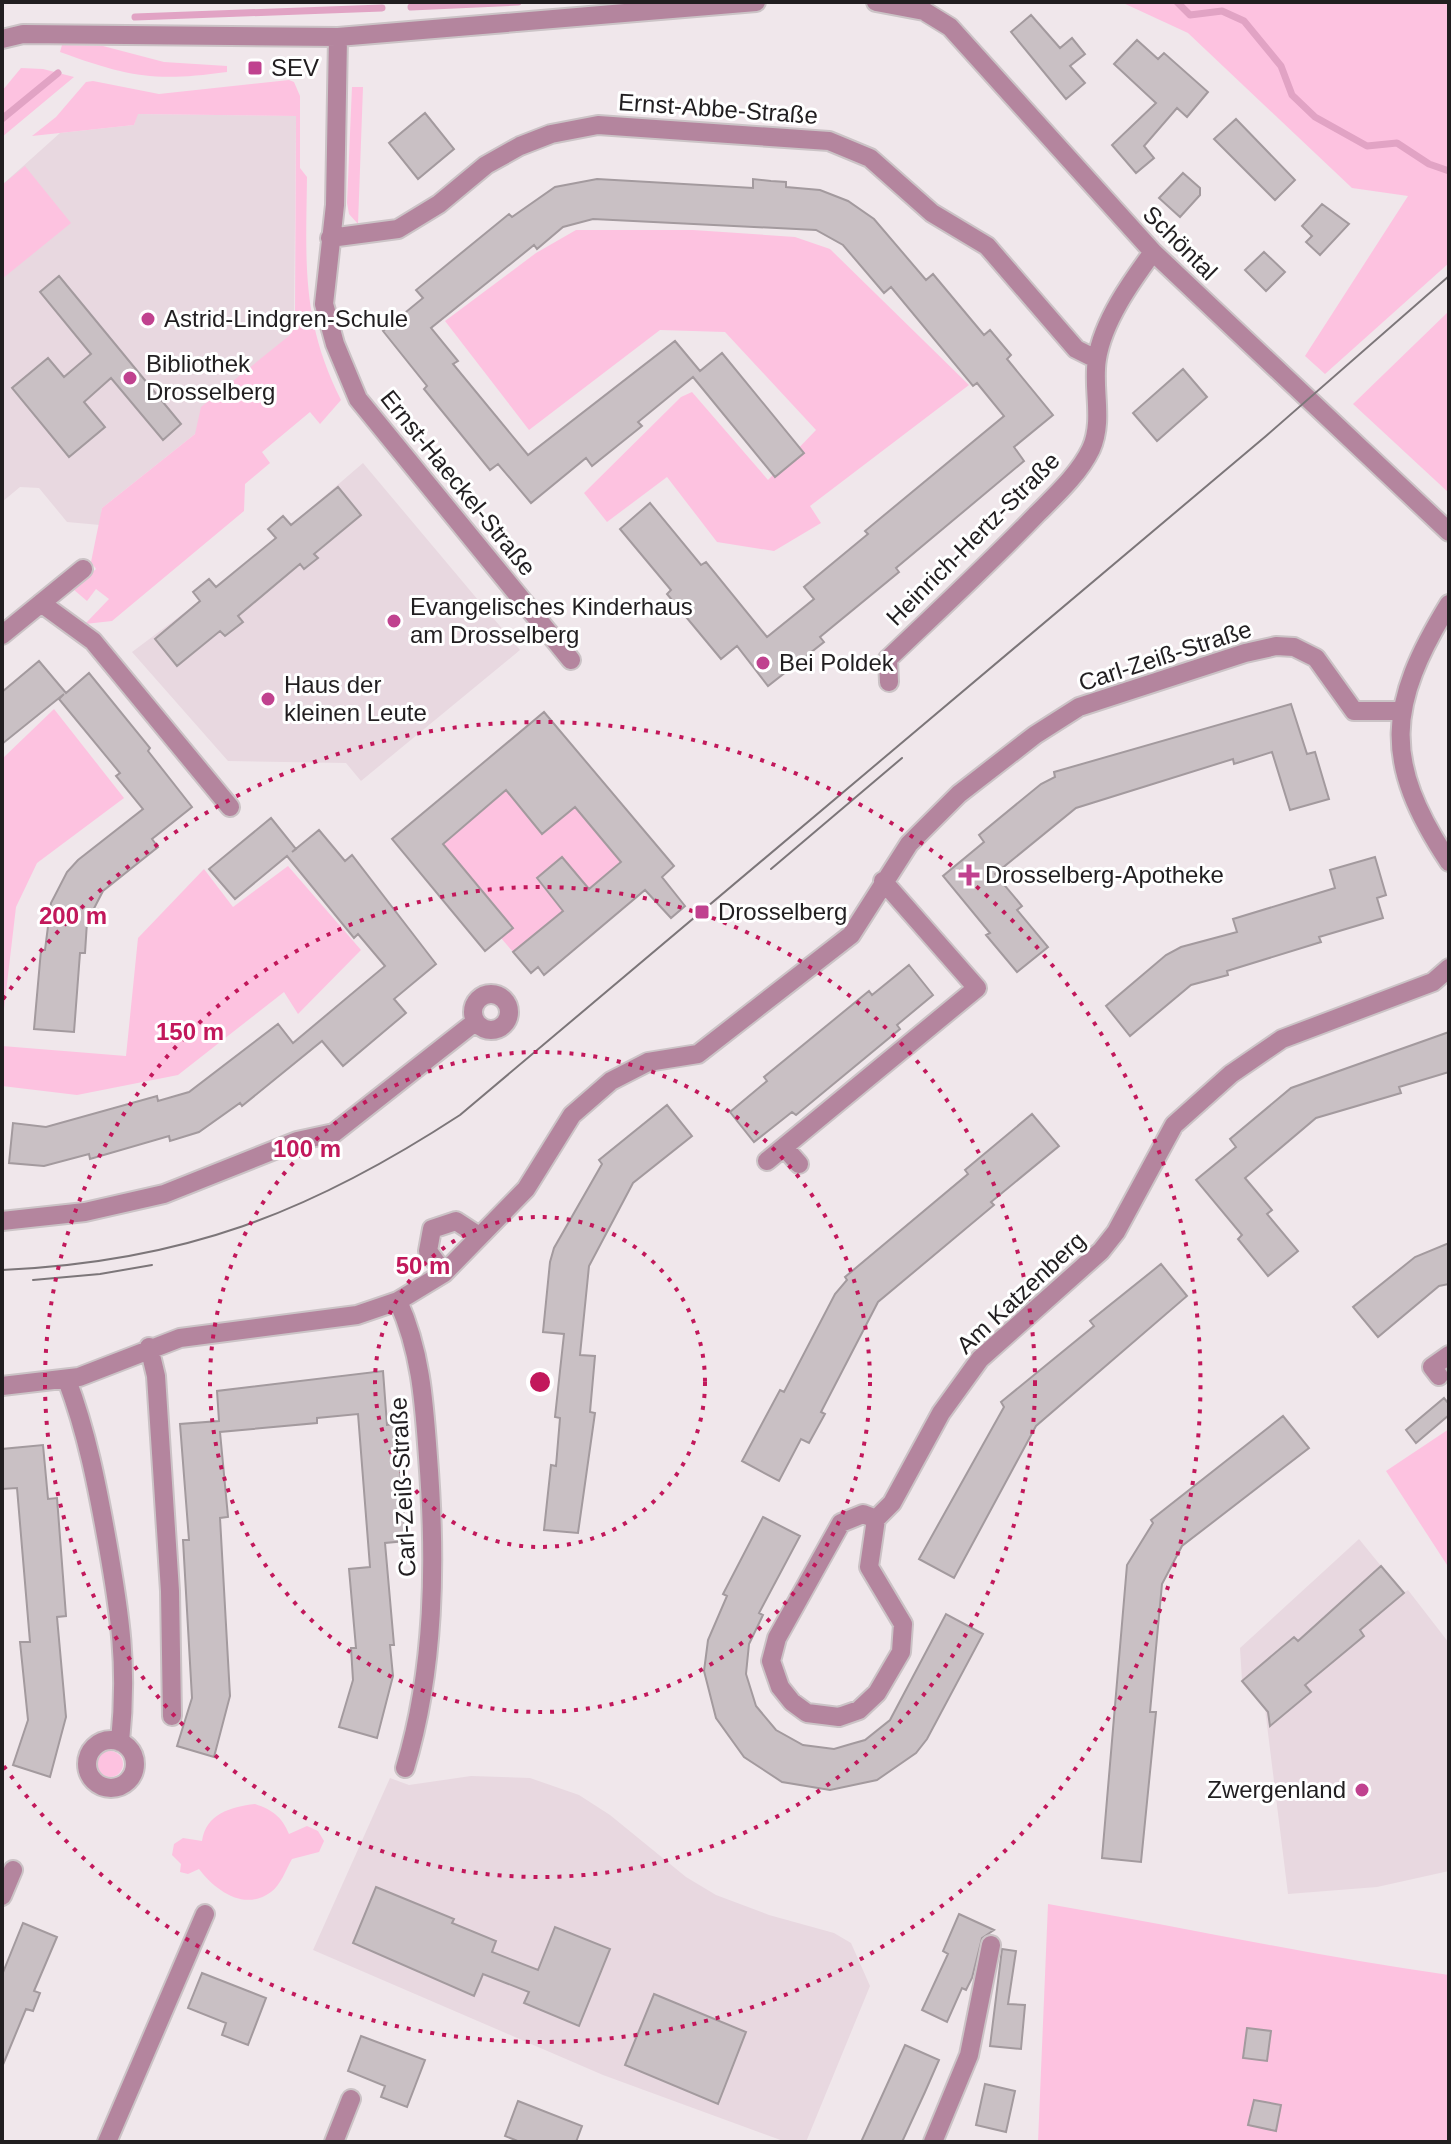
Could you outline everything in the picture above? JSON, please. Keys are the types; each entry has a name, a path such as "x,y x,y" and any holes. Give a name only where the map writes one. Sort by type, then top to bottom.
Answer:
{"street":[{"path":"2,39 23,34 338,37 756,2"},
{"name":"Schöntal","path":"876,2 924,11 950,27 1153,252 1449,532"},
{"name":"Ernst-Haeckel-Straße","path":"338,37 335,205 324,304 358,399 571,660"},
{"name":"Ernst-Abbe-Straße","path":"330,238 398,229 439,204 486,165 520,146 551,134 598,125 829,141 870,158 932,213 987,246 1076,349 1096,359"},
{"name":"Heinrich-Hertz-Straße","path":"889,682 888,659 1015,537 1072,477 1092,448 1099,412 1096,359 1106,331 1135,276 1153,252"},
{"path":"2,635 83,569"},
{"path":"41,603 93,641 230,807"},
{"path":"1449,604 1414,667 1401,711 1403,764 1412,796 1449,862"},
{"name":"Carl-Zeiß-Straße","path":"2,1386 67,1380 180,1338 357,1315 398,1301 444,1273 526,1189 572,1115 634,1067 698,1054 851,935 909,844 959,794 1035,735 1079,707 1177,674 1276,646 1294,647 1316,658 1354,711 1401,711"},
{"path":"767,1161 977,988 883,881"},
{"name":"Am Katzenberg","path":"876,1519 863,1514 841,1523 777,1638 771,1661 780,1687 792,1702 807,1713 839,1717 859,1710 877,1693 901,1652 903,1624 869,1567 876,1519 892,1503 941,1413 980,1359 1101,1251 1116,1232 1166,1137 1186,1113 1231,1074 1282,1039 1433,982 1449,968"},
{"path":"2,1221 85,1212 164,1194 297,1141 334,1133 475,1022"},
{"path":"784,1147 799,1164"},
{"path":"444,1273 428,1251 432,1229 456,1221 479,1236"},
{"name":"Carl-Zeiß-Straße","path":"398,1301 410,1328 420,1366 434,1551 418,1726 405,1768"},
{"path":"149,1347 156,1376 170,1591 172,1716"},
{"path":"1439,1376 1432,1367 1449,1355"},
{"path":"67,1380 94,1468 121,1620 125,1677 120,1742"},
{"path":"2,1896 13,1870"},
{"path":"107,2142 205,1914"},
{"path":"933,2142 969,2055 991,1945"},
{"path":"334,2142 351,2099"}],"shaded area":[{"path":"1121,2 1449,2 1449,263 1325,374 1305,356 1408,196 1352,188 1188,33"},
{"path":"62,45 103,46 164,62 227,66 227,72 180,77 142,75 60,52"},
{"path":"21,68 43,69 74,77 2,137 2,91"},
{"path":"289,80 294,82 300,96 300,168 307,177 307,264 312,317 328,371 341,400 320,424 310,412 262,452 270,463 245,484 244,511 112,621 85,624 109,599 96,589 87,601 73,589 96,569 91,562 102,508 195,434 201,407 290,335 295,314 296,116 138,114 134,125 32,136 56,117 86,82 159,94"},
{"path":"352,87 363,87 358,224 349,214 347,203"},
{"name":"Astrid-Lindgren-Schule","path":"137,114 296,116 294,323 290,335 195,434 102,508 100,525 67,522 39,488 20,487 2,502 2,185 60,133 134,125"},
{"path":"25,166 71,223 2,279 2,185"},
{"path":"576,230 693,230 795,237 830,249 969,385 810,506 821,523 774,551 717,542 667,477 607,522 584,493 681,397 692,392 768,480 816,430 725,332 660,330 529,430 445,321 536,253"},
{"path":"1449,311 1449,493 1353,404"},
{"path":"363,463 520,650 361,781 346,763 228,761 132,652 200,601 193,592 209,579 217,587 275,538 268,529 283,516 291,525"},
{"path":"54,709 124,798 37,863 16,907 2,1026 2,759"},
{"path":"539,763 542,834 575,807 621,862 589,889 561,858 537,879 563,911 513,952 501,938 512,929 439,846"},
{"path":"288,866 361,950 298,1014 284,992 178,1075 77,1095 2,1086 2,1046 126,1056 138,938 204,869 233,907"},
{"path":"1449,1429 1449,1568 1386,1471"},
{"name":"Zwergenland","path":"1359,1539 1403,1593 1408,1590 1449,1643 1449,1871 1377,1887 1288,1894 1265,1709 1242,1681 1240,1648"},
{"path":"110,1751 119,1755 123,1764 119,1773 110,1777 101,1773 97,1764 101,1755"},
{"path":"471,1776 530,1778 579,1795 610,1815 686,1877 716,1895 769,1915 834,1933 851,1943 870,1986 806,2142 786,2142 603,2075 313,1950 390,1778 409,1785"},
{"path":"255,1804 276,1815 289,1834 307,1826 318,1831 324,1841 319,1852 292,1859 275,1889 251,1900 222,1891 199,1869 188,1874 180,1872 181,1864 172,1855 174,1844 183,1838 202,1841 208,1824 214,1818 237,1807"},
{"path":"1048,1904 1449,1975 1449,2142 1038,2142"}],"building":[{"path":"1031,15 1060,48 1072,38 1085,54 1070,66 1085,83 1066,99 1011,32"},
{"path":"1137,40 1158,59 1164,53 1208,92 1187,117 1177,108 1144,146 1154,158 1136,173 1112,145 1156,103 1114,64"},
{"path":"425,113 454,149 418,179 389,143"},
{"path":"1236,119 1295,180 1275,200 1214,139"},
{"path":"1183,173 1200,188 1200,195 1180,217 1159,198"},
{"path":"597,179 753,188 753,179 786,182 786,187 820,190 848,201 874,219 926,280 933,274 984,335 990,330 1011,355 1007,359 1053,415 1014,447 1024,461 896,568 899,572 820,637 824,642 768,686 737,646 721,659 667,594 671,590 620,529 650,503 701,565 706,562 767,637 814,599 804,587 868,534 865,531 1004,416 977,383 973,386 891,287 884,293 843,245 816,230 593,219 563,227 537,249 534,245 431,328 458,361 453,364 528,455 675,341 700,371 722,353 804,453 775,477 693,377 638,422 642,426 592,466 586,458 531,503 498,464 490,470 424,389 427,386 383,331 423,298 416,290 509,214 512,217 555,187"},
{"path":"1322,204 1349,224 1320,255 1306,242 1312,236 1302,226"},
{"path":"1264,252 1285,272 1266,291 1245,270"},
{"path":"59,276 181,424 163,440 111,378 84,402 105,427 69,457 12,388 48,358 64,377 91,354 40,292"},
{"path":"1183,369 1207,397 1157,441 1133,413"},
{"path":"338,487 361,515 314,554 318,558 304,569 300,564 238,616 243,622 225,636 220,631 177,666 155,639 200,601 193,592 209,579 216,587 276,538 268,529 283,516 291,525"},
{"path":"39,661 66,693 89,673 150,748 148,751 192,807 152,839 158,847 103,891 87,922 85,953 80,953 74,1032 34,1029 41,950 45,950 51,903 67,872 78,860 143,809 116,776 120,773 59,699 64,694 2,744 2,692"},
{"path":"1291,704 1307,754 1315,752 1329,799 1290,810 1272,752 1234,764 1233,759 1076,808 995,874 1022,906 1017,910 1048,947 1017,972 986,935 990,933 943,876 984,842 979,835 1041,784 1055,777 1054,772"},
{"path":"544,712 674,866 662,877 685,906 671,918 645,890 544,975 538,967 531,973 513,952 563,911 537,878 562,857 589,889 621,862 575,807 542,834 506,790 443,844 513,928 485,951 392,839"},
{"path":"271,818 296,849 319,830 345,861 352,855 436,964 394,999 406,1013 343,1066 322,1041 242,1106 240,1103 199,1132 170,1141 169,1136 90,1159 89,1154 44,1166 9,1163 13,1123 46,1127 157,1096 158,1101 189,1092 278,1024 293,1043 385,966 358,934 354,938 287,856 235,899 209,869"},
{"path":"1375,857 1386,895 1377,898 1383,918 1319,937 1321,942 1191,985 1130,1036 1106,1006 1166,955 1181,947 1237,932 1233,919 1335,888 1330,870"},
{"path":"909,965 933,995 897,1025 900,1029 796,1115 792,1112 754,1142 730,1112 767,1081 764,1077 869,991 872,995"},
{"path":"1449,1032 1449,1072 1399,1087 1401,1093 1316,1118 1245,1178 1272,1210 1267,1214 1298,1251 1268,1276 1238,1239 1242,1235 1196,1180 1236,1147 1230,1139 1291,1088"},
{"path":"667,1105 692,1136 633,1183 589,1266 580,1355 595,1356 590,1412 595,1413 578,1533 544,1530 551,1465 556,1466 560,1418 555,1417 564,1334 543,1332 554,1248 602,1164 599,1160"},
{"path":"1032,1114 1059,1146 878,1302 821,1412 825,1414 809,1443 801,1439 779,1481 742,1461 780,1390 784,1392 835,1294 847,1280 845,1277 968,1174 965,1170"},
{"path":"1449,1243 1449,1284 1439,1286 1378,1337 1353,1307 1415,1257"},
{"path":"1161,1264 1187,1296 1036,1426 954,1578 919,1559 1004,1407 1001,1402 1094,1326 1090,1321"},
{"path":"383,1371 387,1425 396,1424 406,1541 385,1543 394,1645 390,1645 393,1676 377,1738 339,1727 353,1680 351,1648 356,1648 349,1569 370,1567 358,1414 317,1418 317,1423 220,1432 228,1517 220,1518 230,1696 214,1757 177,1746 192,1698 183,1540 189,1540 180,1424 219,1421 217,1391"},
{"path":"1444,1398 1449,1404 1449,1415 1416,1443 1406,1430"},
{"path":"1283,1416 1309,1448 1182,1546 1162,1584 1150,1712 1156,1712 1141,1862 1102,1858 1127,1565 1153,1523 1151,1520"},
{"path":"43,1445 48,1499 57,1498 66,1616 57,1617 66,1717 50,1777 13,1765 28,1720 20,1642 30,1642 17,1488 2,1489 2,1449"},
{"path":"763,1517 800,1536 759,1613 763,1615 749,1644 746,1674 756,1706 776,1730 803,1745 834,1749 865,1740 890,1720 946,1614 983,1634 927,1739 916,1753 877,1780 830,1790 782,1782 744,1757 716,1718 704,1671 708,1640 727,1596 723,1594"},
{"path":"1381,1566 1404,1593 1360,1630 1364,1636 1305,1685 1311,1692 1270,1726 1268,1712 1242,1681 1294,1637 1298,1641"},
{"path":"376,1887 454,1919 452,1923 496,1941 492,1952 538,1970 555,1927 610,1949 579,2026 524,2003 529,1992 483,1974 474,1996 353,1943"},
{"path":"959,1914 994,1930 982,1938 972,1978 966,1990 962,1988 947,2022 922,2010 948,1954 943,1951"},
{"path":"23,1923 57,1937 34,1991 40,1993 33,2011 26,2009 2,2067 2,1975"},
{"path":"1002,1949 1016,1951 1008,2004 1025,2005 1021,2049 990,2046"},
{"path":"202,1973 266,1998 248,2045 222,2035 226,2023 188,2008"},
{"path":"654,1994 746,2032 718,2104 625,2065"},
{"path":"1247,2028 1271,2031 1267,2061 1243,2058"},
{"path":"361,2036 425,2060 407,2107 381,2097 385,2086 348,2071"},
{"path":"905,2045 939,2060 925,2092 902,2142 861,2142"},
{"path":"985,2084 1015,2091 1006,2132 976,2125"},
{"path":"1254,2100 1281,2105 1276,2131 1248,2125"},
{"path":"518,2101 582,2126 576,2142 520,2142 505,2136"}],"waterway":[{"path":"411,7 518,2"},
{"path":"1177,2 1190,15 1222,11 1244,21 1281,66 1292,95 1315,117 1367,146 1397,143 1429,164 1449,171"},
{"path":"135,17 382,8"},
{"path":"2,119 58,73"}],"tram line":[{"path":"2,1270 129,1256 243,1226 351,1179 460,1115 1266,436 1449,276"},
{"path":"771,869 902,758"},
{"path":"33,1280 100,1274 152,1265"}],"place":[{"name":"SEV","path":"255,68"},
{"name":"Astrid-Lindgren-Schule","path":"148,319"},
{"name":"Bibliothek Drosselberg","path":"130,378"},
{"name":"Evangelisches Kinderhaus am Drosselberg","path":"394,621"},
{"name":"Bei Poldek","path":"763,663"},
{"name":"Haus der kleinen Leute","path":"268,699"},
{"name":"Drosselberg-Apotheke","path":"969,875"},
{"name":"Drosselberg","path":"702,912"},
{"name":"Zwergenland","path":"1362,1790"}]}
